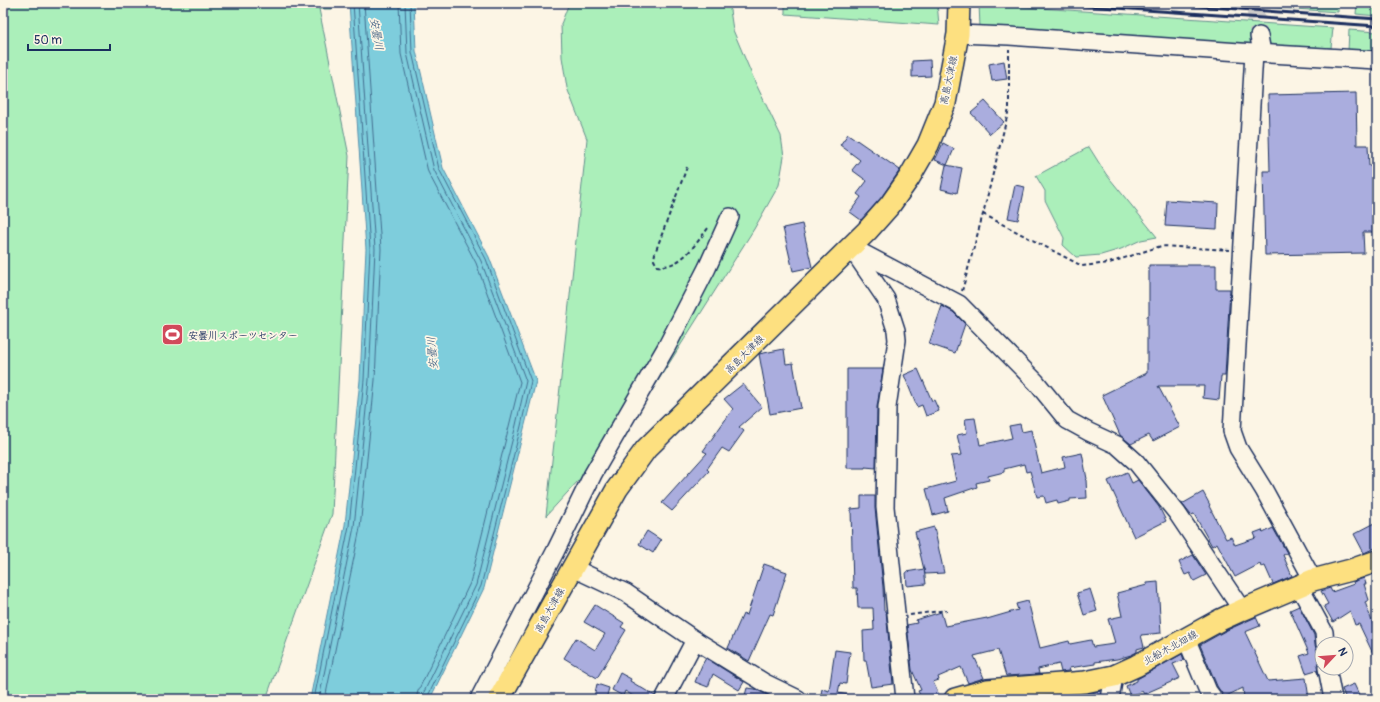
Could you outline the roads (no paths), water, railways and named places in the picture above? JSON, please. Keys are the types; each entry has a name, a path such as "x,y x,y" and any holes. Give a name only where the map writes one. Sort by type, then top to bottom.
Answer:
{"main road":[{"name":"高島大津線","path":"499,699 617,489 646,449 868,231 909,178 928,145 945,103 958,34 959,3"},
{"name":"北船木北畑線","path":"955,699 987,690 1084,682 1114,676 1242,610 1306,583 1377,561"}],"street":[{"path":"958,34 1377,60"},
{"path":"1259,36 1242,251 1232,431 1238,448 1272,502 1306,583 1324,636"},
{"path":"480,699 593,474 671,339 707,268 730,218"},
{"path":"851,247 959,304 1036,382 1066,420 1117,445 1136,462 1177,513 1242,610"},
{"path":"851,247 886,299 896,330 897,340 887,407 885,507 905,699"},
{"path":"573,568 626,592 695,640 765,683 798,699"},
{"path":"1186,638 1208,691 1214,699"},
{"path":"664,699 695,640"},
{"path":"1110,699 1114,676"},
{"path":"1329,676 1333,699"}],"water":[{"name":"安曇川","path":"349,3 414,3 416,51 443,168 489,257 536,381 484,588 430,699 310,699 345,525 360,380 366,249"}],"tunnel":[{"path":"1254,3 1259,36"}],"railway":[{"path":"1043,3 1377,26"},
{"path":"1156,3 1377,19"}],"place":[{"name":"安曇川スポーツセンター","path":"172,335"}]}
